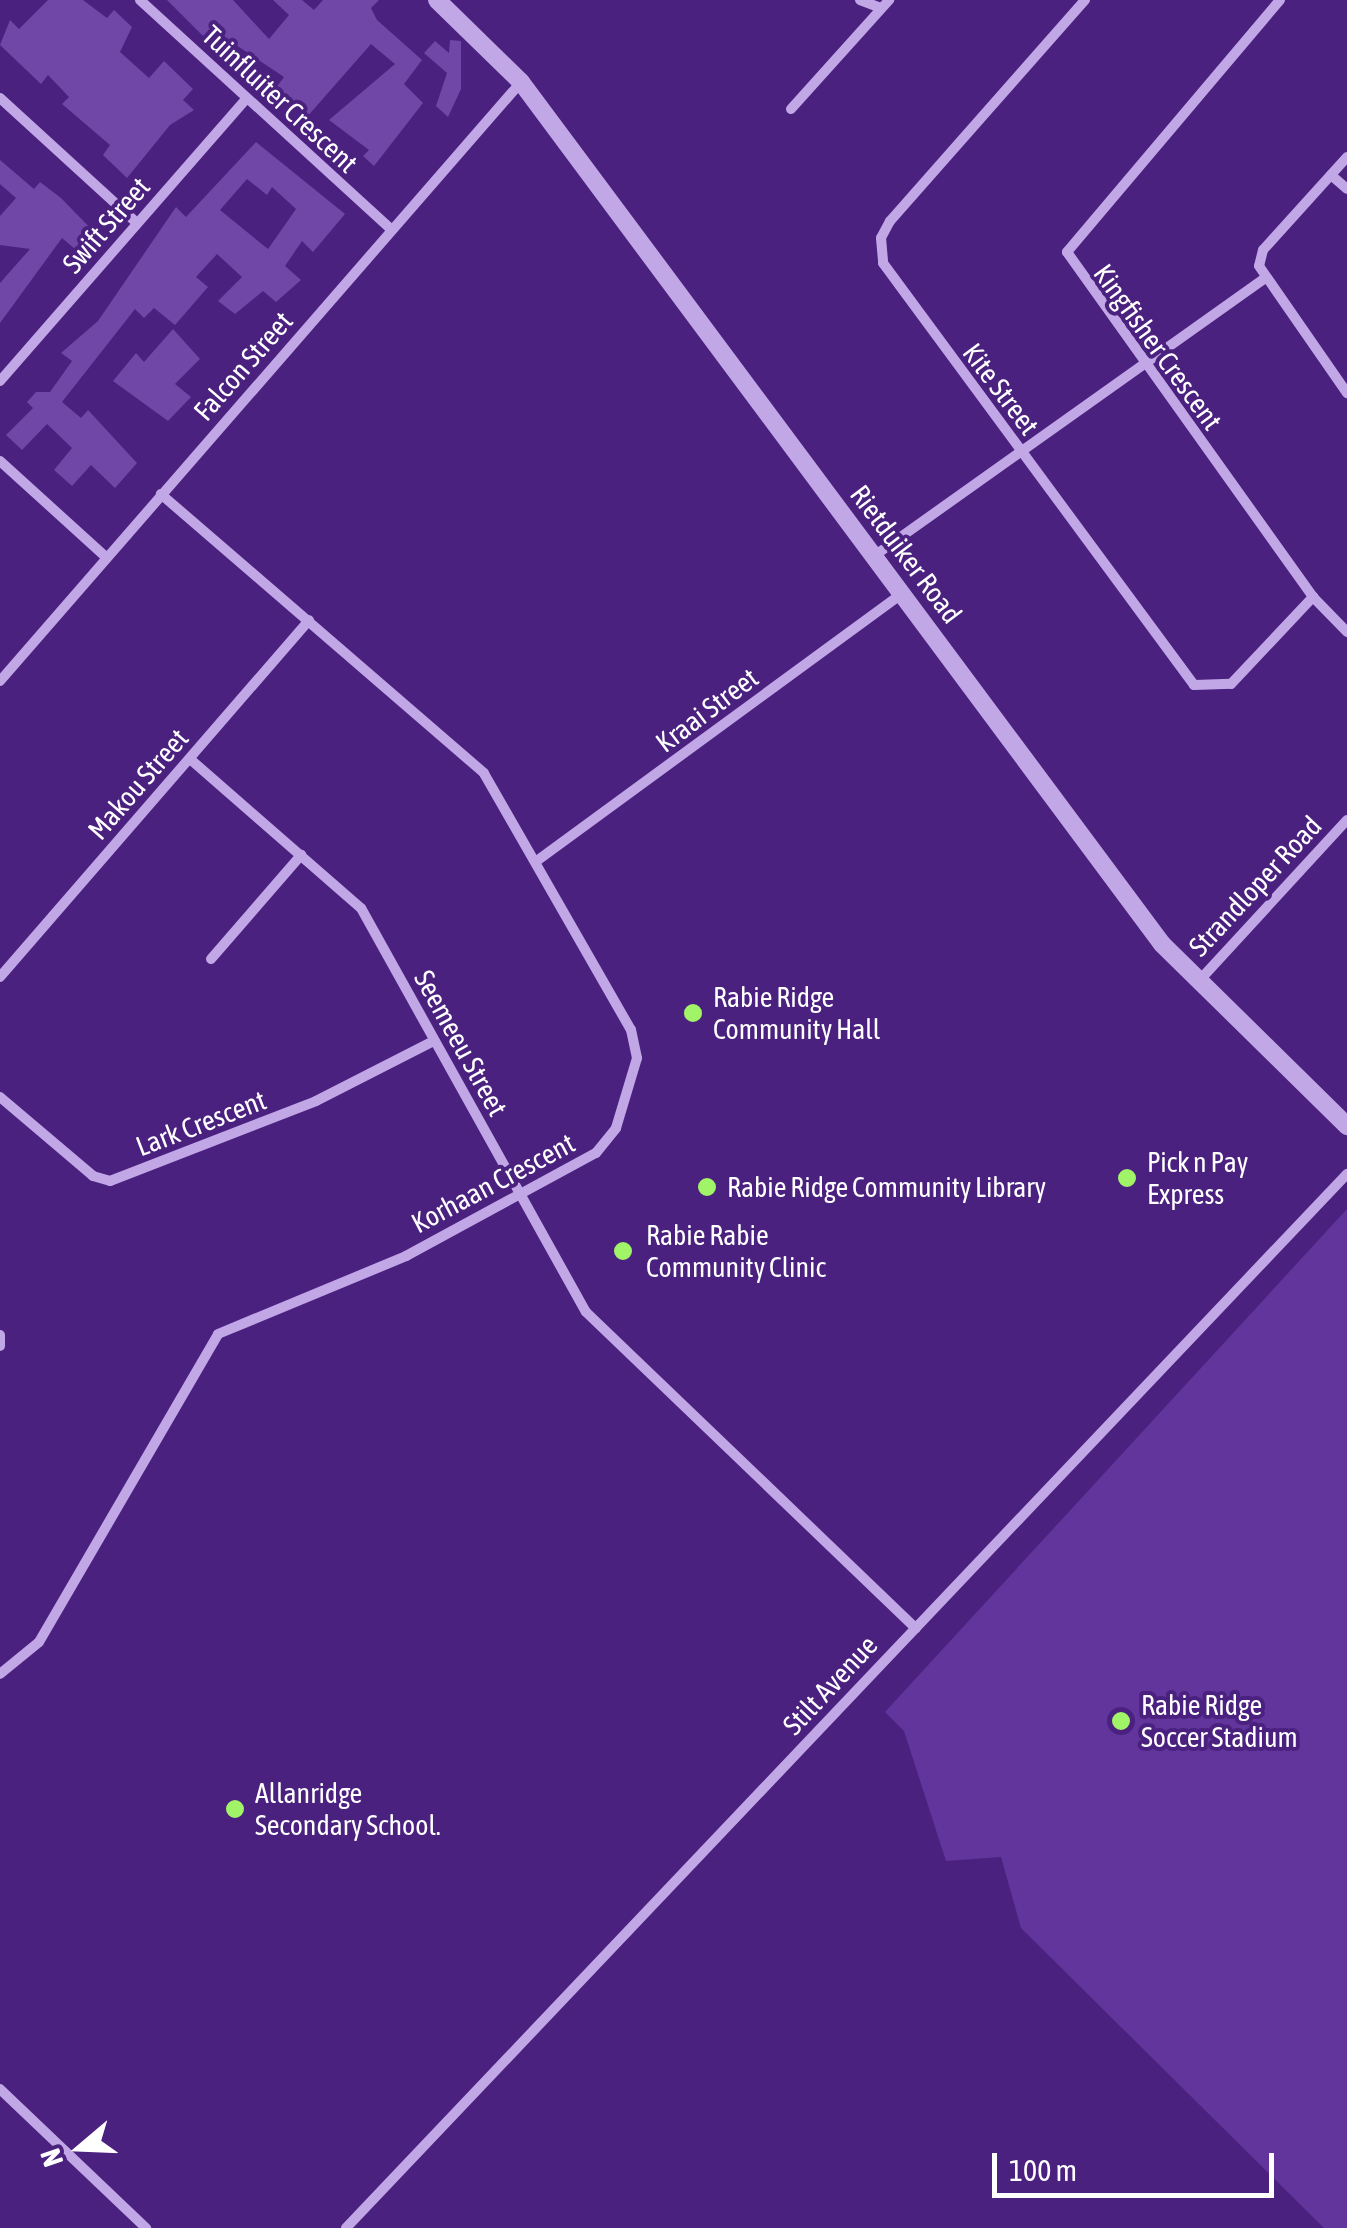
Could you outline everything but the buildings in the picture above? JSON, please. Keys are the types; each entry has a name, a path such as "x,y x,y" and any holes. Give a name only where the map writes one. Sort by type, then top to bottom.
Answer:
{"street":[{"name":"Tuinfluiter Crescent","path":"140,0 391,230"},
{"name":"Rietduiker Road","path":"437,0 521,82 1197,983 1347,1126"},
{"path":"860,0 885,4"},
{"name":"Kite Street","path":"1085,0 881,238 887,272 1200,688 1230,684 1312,597"},
{"name":"Kingfisher Crescent","path":"1280,0 1069,247 1071,267 1312,597 1347,632"},
{"path":"791,110 885,4"},
{"name":"Falcon Street","path":"0,681 521,82"},
{"path":"0,98 136,223"},
{"name":"Swift Street","path":"0,381 246,99"},
{"path":"1347,157 1263,250 1264,279 1347,393"},
{"path":"1331,175 1347,188"},
{"path":"874,556 1264,279"},
{"path":"0,462 107,558"},
{"name":"Korhaan Crescent","path":"0,1674 39,1642 218,1334 406,1256 604,1148 637,1058 632,1030 538,860 484,773 162,494"},
{"name":"Kraai Street","path":"538,860 902,594"},
{"name":"Makou Street","path":"0,977 309,620"},
{"name":"Seemeeu Street","path":"190,759 360,908 592,1319 916,1628"},
{"name":"Strandloper Road","path":"1197,983 1347,820"},
{"path":"210,959 301,856"},
{"name":"Lark Crescent","path":"0,1096 92,1176 110,1181 332,1094 434,1041"},
{"name":"Stilt Avenue","path":"346,2228 1347,1174"},
{"path":"0,1334 0,1346"},
{"path":"0,2089 138,2226"}],"shaded area":[{"name":"Rabie Ridge Soccer Stadium","path":"1347,1209 1347,2228 1324,2228 1021,1928 1001,1857 946,1861 904,1731 885,1712"}],"place":[{"name":"Rabie Ridge Community Hall","path":"693,1013"},
{"name":"Pick n Pay Express","path":"1127,1178"},
{"name":"Rabie Ridge Community Library","path":"707,1187"},
{"name":"Rabie Rabie Community Clinic","path":"623,1251"},
{"name":"Rabie Ridge Soccer Stadium","path":"1121,1721"},
{"name":"Allanridge Secondary School.","path":"235,1809"}]}
